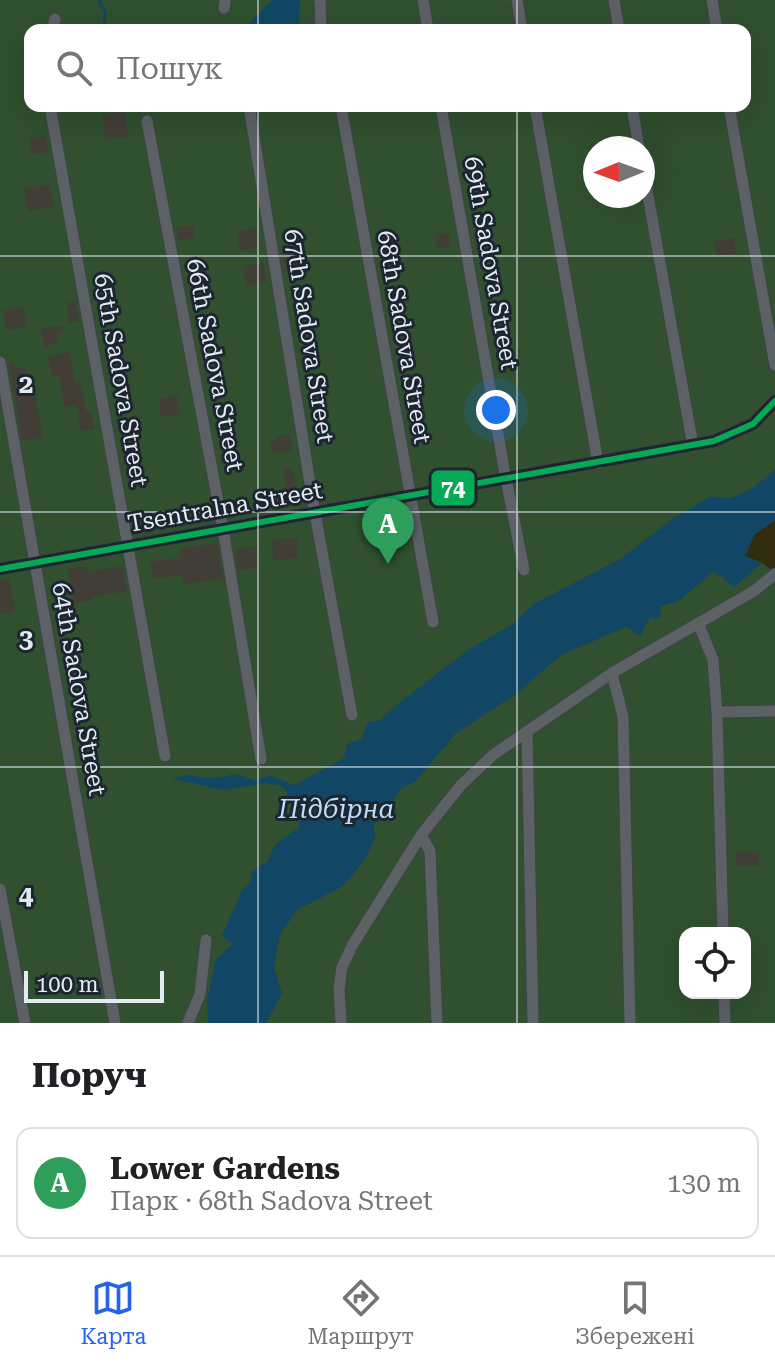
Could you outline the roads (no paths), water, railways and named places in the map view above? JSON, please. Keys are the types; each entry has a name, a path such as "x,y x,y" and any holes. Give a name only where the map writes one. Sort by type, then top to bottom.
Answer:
{"street":[{"path":"320,0 321,24"},
{"path":"423,0 427,24"},
{"path":"517,0 521,24"},
{"path":"614,0 618,24"},
{"path":"712,0 716,24"},
{"name":"65th Sadova Street","path":"51,112 165,756"},
{"name":"67th Sadova Street","path":"250,112 315,514 352,715"},
{"name":"68th Sadova Street","path":"342,112 433,622"},
{"name":"69th Sadova Street","path":"442,112 524,570"},
{"path":"536,112 598,463"},
{"path":"633,112 637,136"},
{"path":"730,112 775,365"},
{"name":"66th Sadova Street","path":"147,121 223,530 261,759"},
{"path":"650,208 693,446"},
{"name":"64th Sadova Street","path":"0,362 115,1023"},
{"name":"Tsentralna Street","path":"0,569 693,446 735,434 753,424 775,401"},
{"path":"341,1023 339,989 342,967 421,835 461,785 493,755 612,673 699,625 754,591 775,574"},
{"path":"699,625 713,660 723,927"},
{"path":"612,673 623,717 630,1023"},
{"path":"717,712 775,711"},
{"path":"527,732 533,1023"},
{"path":"421,835 430,851 437,1023"},
{"path":"0,889 25,1023"},
{"path":"188,1023 200,994 206,940"},
{"path":"724,999 725,1023"}],"water":[{"path":"272,0 300,0 298,24 249,24"},
{"name":"Підбірна","path":"775,470 775,520 754,535 745,556 762,563 734,587 714,571 679,601 661,606 660,619 650,618 640,636 626,627 561,655 516,694 455,734 416,781 402,788 393,799 395,810 374,823 375,838 366,858 343,886 297,910 280,934 274,968 282,994 266,1023 208,1023 207,1001 215,961 233,944 222,936 242,890 251,882 251,871 267,862 275,845 299,827 297,807 282,786 266,783 224,790 173,779 184,775 211,778 236,775 256,781 269,775 294,785 344,758 347,744 362,739 367,723 380,720 471,648 513,624 532,605 620,559 674,518 711,496 729,498 737,495"}],"waterway":[{"path":"99,0 105,12 104,24"}],"place":[{"name":"Lower Gardens","path":"388,564"}]}
